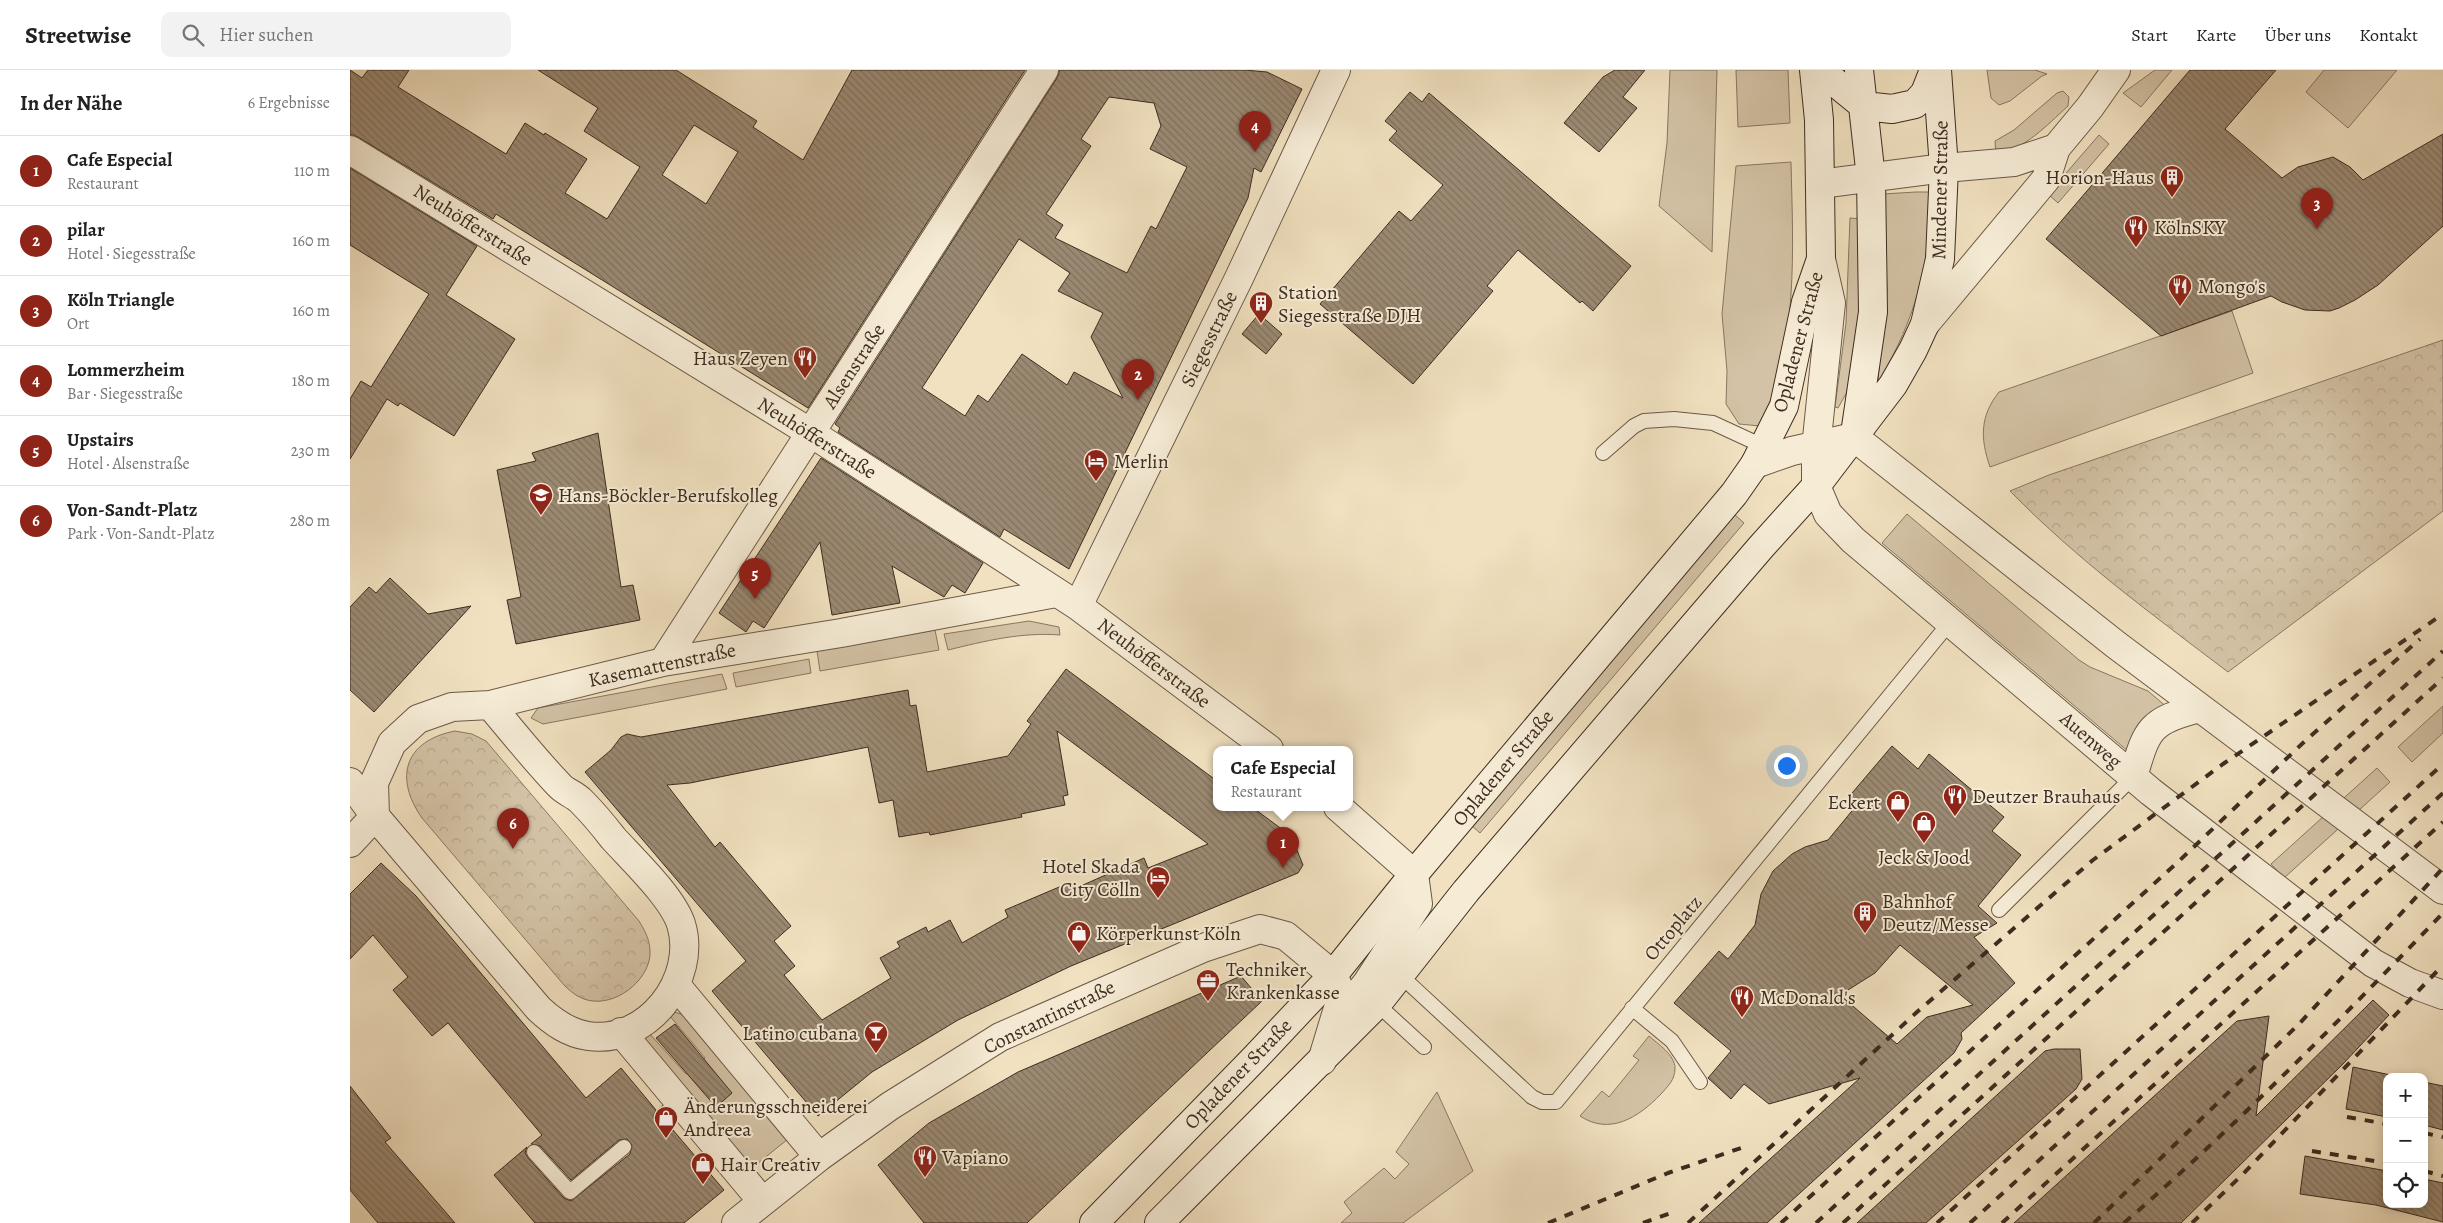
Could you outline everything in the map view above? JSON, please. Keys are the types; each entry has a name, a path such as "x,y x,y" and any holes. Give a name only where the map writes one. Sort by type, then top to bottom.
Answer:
{"street":[{"name":"Alsenstraße","path":"663,662 1044,70"},
{"name":"Siegesstraße","path":"1078,606 1239,278 1336,70"},
{"path":"1159,1223 1378,1004 1466,891 1761,547 1816,486 1816,448 1831,303 1821,258 1819,120 1814,70"},
{"path":"1820,70 1864,106 1892,109 1915,104 1926,93 1936,70"},
{"name":"Mindener Straße","path":"1854,438 1873,312 1871,178 1859,70"},
{"name":"Mindener Straße","path":"1816,486 1893,385 1925,324 1940,259 1944,168 1936,70"},
{"path":"1925,324 2046,179 2056,148 2090,107 2116,70"},
{"path":"1820,184 1944,168 2014,162 2056,148"},
{"name":"Neuhöfferstraße","path":"350,150 811,433 1078,606 1265,746"},
{"name":"Opladener Straße","path":"1094,1223 1332,975 1414,874 1734,494 1760,456 1784,406 1806,302 1821,258"},
{"path":"1760,456 1816,448 1854,438 2115,644 2443,890"},
{"name":"Auenweg","path":"1816,486 1828,514 1853,540 2133,777 2373,963 2410,983 2443,995"},
{"name":"Kasemattenstraße","path":"375,816 374,783 392,743 418,719 452,707 498,703 663,662 1056,593"},
{"path":"350,782 375,816 539,1009 558,1026 588,1036 621,1032 643,1022 663,1006 676,986 685,952 680,924 668,901 580,800 561,787 498,703"},
{"path":"2133,777 2143,741 2152,727 2178,714 2200,708"},
{"path":"1333,1024 1367,983 1418,904 1414,874 1343,811"},
{"path":"350,843 375,816"},
{"name":"Constantinstraße","path":"736,1223 819,1157 890,1106 1000,1037 1202,948 1260,929 1286,936 1332,975"},
{"path":"1322,1061 1342,996 1332,975"},
{"path":"676,986 819,1157"},
{"path":"621,1032 670,1109 762,1201"}],"lane":[{"path":"1603,453 1634,426 1644,421 1674,419 1713,423 1760,456"},
{"name":"Ottoplatz","path":"1400,975 1532,1096 1542,1102 1556,1102 1951,621"},
{"path":"1999,910 2133,777"},
{"path":"1378,1004 1424,1047"},
{"path":"1632,1008 1672,1040 1700,1082"},
{"path":"534,1152 570,1192 624,1147"}],"green space":[{"path":"1670,70 1717,70 1712,252 1659,206 1667,143"},
{"path":"1736,70 1788,70 1790,123 1738,127"},
{"path":"1987,70 2035,70 2047,74 2010,101 1999,105 1991,98"},
{"path":"2155,70 2172,70 2141,107 2123,93"},
{"path":"2324,70 2397,70 2348,128 2306,92"},
{"path":"2063,91 2069,97 2068,106 2026,142 2007,152 1996,155 1995,141 2014,130 2057,93"},
{"path":"2099,135 2109,144 2058,203 2048,194"},
{"path":"1791,162 1791,296 1782,363 1773,395 1760,426 1739,424 1726,404 1727,371 1722,314 1736,166"},
{"path":"1929,192 1928,242 1924,266 1912,312 1892,357 1880,379 1878,379 1887,290 1883,194"},
{"path":"1850,218 1862,219 1864,312 1847,392 1838,408 1835,407 1846,323"},
{"path":"2232,311 2253,373 1990,467 1983,437 1985,419 1999,392"},
{"path":"2443,340 2443,511 2228,672 2143,608 2088,563 2010,491 2049,475"},
{"path":"1734,514 1744,523 1480,833 1471,825"},
{"path":"1907,514 2079,660 2090,667 2148,691 2168,708 2142,725 2134,736 2129,752 1882,543"},
{"path":"1029,621 1059,627 1060,635 1017,636 948,650 944,634"},
{"path":"935,630 939,650 820,671 817,651"},
{"path":"809,659 811,673 736,687 733,673"},
{"path":"722,674 727,689 543,724 531,718 538,708"},
{"path":"2443,706 2443,733 2412,762 2398,747"},
{"path":"455,731 472,734 486,741 639,921 649,942 649,960 646,970 640,979 623,993 603,1001 593,1001 581,998 570,991 422,818 413,803 408,789 409,763 415,752 424,743"},
{"path":"2377,768 2390,782 2284,878 2271,864"},
{"path":"674,1012 685,1015 788,1139 752,1168 647,1045 645,1037 648,1032 686,1074 705,1058 669,1015"},
{"path":"1649,1036 1665,1050 1674,1063 1674,1076 1666,1088 1643,1110 1624,1121 1602,1124 1591,1122 1580,1116 1602,1091 1609,1097 1639,1060 1633,1056"},
{"path":"1437,1092 1473,1171 1403,1223 1341,1223 1352,1213 1344,1202 1384,1168 1395,1179 1409,1164 1396,1152"}],"building":[{"path":"350,70 362,78 368,70 409,70 398,87 506,154 525,123 587,159 565,193 607,219 640,167 584,131 598,108 538,70 676,70 757,121 753,127 803,160 852,70 1025,70 808,408 496,214 493,219 358,137 350,134","holes":["694,125 738,152 706,204 662,175"]},
{"path":"1060,70 1244,70 1267,72 1302,89 1261,172 1254,168 1248,198 1069,569 1004,529 1000,537 838,432 840,428 835,424 1057,78","holes":["1109,97 1154,103 1161,126 1150,149 1187,167 1156,229 1151,226 1127,273 1055,238 1063,225 1046,214 1091,146 1081,139","1019,239 1070,273 1058,291 1103,313 1091,337 1123,398 1074,372 1067,385 1022,354 988,402 978,395 965,416 922,388"]},
{"path":"1615,70 1645,70 1623,97 1637,108 1599,152 1564,123 1603,77"},
{"name":"Horion-Haus","path":"2190,70 2276,70 2225,129 2282,178 2298,167 2333,157 2350,167 2363,180 2443,134 2443,226 2378,285 2339,308 2330,311 2305,310 2271,296 2161,336 2046,239"},
{"path":"1410,92 1422,102 1429,93 1631,266 1593,311 1582,301 1580,303 1518,250 1487,286 1493,291 1413,384 1320,304 1399,211 1411,221 1443,185 1389,140 1397,131 1385,121"},
{"path":"350,168 477,246 446,295 515,339 454,436 400,403 398,406 387,399 350,459 350,399 361,381 371,387 429,294 350,245"},
{"name":"Station Siegesstraße DJH","path":"1259,314 1282,334 1266,354 1242,334"},
{"path":"598,433 621,587 633,585 640,620 516,644 507,600 521,597 497,470 536,461 532,453"},
{"path":"821,458 983,563 965,593 952,585 944,597 892,566 900,603 832,615 820,542 764,628 753,621 746,632 719,613"},
{"path":"390,578 428,614 471,606 374,712 350,690 350,607 369,587 376,593"},
{"path":"1066,669 1213,778 1213,811 1257,811 1283,830 1288,828 1303,865 1298,873 1071,966 958,1020 872,1072 818,1116 712,991 746,961 585,772 611,750 621,737 627,734 641,737 908,690 910,706 916,705 927,772 1008,756 1031,724 1027,721","holes":["1057,731 1208,844 1148,868 1144,858 1074,889 1071,882 1005,910 1008,917 962,943 950,920 928,932 926,927 897,942 900,947 880,958 891,978 822,1020 784,975 795,966 774,941 791,926 720,842 715,847 667,785 690,783 868,747 879,803 893,800 899,837 929,832 930,835 1022,817 1021,814 1065,805 1063,796 1068,795"]},
{"name":"Bahnhof Deutz/Messe","path":"1892,746 1918,769 1929,754 2004,817 1992,831 2021,855 1978,906 1997,923 1974,937 2015,983 1961,1033 1962,1039 1954,1053 1767,1223 1699,1223 1860,1078 1769,1104 1744,1084 1731,1099 1708,1078 1731,1051 1674,1003 1719,951 1728,959 1755,925 1761,894 1773,871 1792,854 1805,847 1828,840 1856,806 1847,799","holes":["1900,945 1973,1005 1927,1017 1897,1044 1840,995 1875,973"]},
{"path":"381,863 416,896 586,1098 621,1068 656,1110 653,1117 656,1122 663,1125 667,1123 724,1190 684,1223 535,1223 494,1175 527,1147 525,1153 528,1158 564,1198 571,1201 630,1154 632,1145 627,1139 619,1140 571,1180 540,1146 531,1144 542,1135 448,1023 432,1036 393,990 408,977 373,935 350,959 350,894"},
{"path":"1241,976 1262,1001 1027,1223 924,1223 878,1165 929,1123 1018,1072"},
{"path":"2373,1000 2389,1015 2342,1065 2181,1223 2014,1223 2237,1021 2269,1016 2256,1116"},
{"path":"675,1024 732,1093 716,1107 656,1038"},
{"path":"2080,1049 2082,1079 2076,1089 1926,1223 1857,1223 2045,1051"},
{"path":"2353,1067 2383,1073 2383,1116 2346,1109"},
{"path":"2428,1083 2443,1086 2443,1130 2428,1126"},
{"path":"350,1086 391,1138 385,1142 455,1223 378,1223 350,1190"},
{"path":"2305,1156 2383,1170 2383,1207 2300,1194"},
{"path":"2428,1180 2443,1183 2443,1222 2388,1208 2428,1208"}],"railway":[{"path":"1688,1223 1917,1012 2093,860 2223,764 2443,614"},
{"path":"1781,1223 2179,861 2305,741 2420,639"},
{"path":"1816,1223 2443,651"},
{"path":"1843,1223 2443,678"},
{"path":"1937,1223 2443,764"},
{"path":"1970,1223 2443,793"},
{"path":"2002,1223 2443,822"},
{"path":"2094,1223 2299,1024 2443,868"},
{"path":"2124,1223 2287,1072 2443,913"},
{"path":"2192,1223 2242,1175 2443,965"},
{"path":"2347,1117 2383,1123"},
{"path":"2428,1134 2443,1137"},
{"path":"1548,1223 1668,1173 1741,1148"},
{"path":"2312,1151 2383,1162"},
{"path":"2428,1172 2443,1176"},
{"path":"1643,1223 1671,1213"}],"place":[{"name":"Lommerzheim","path":"1255,152"},
{"name":"Horion-Haus","path":"2172,198"},
{"name":"Köln Triangle","path":"2317,229"},
{"name":"KölnSKY","path":"2136,248"},
{"name":"Mongo's","path":"2180,307"},
{"name":"Station Siegesstraße DJH","path":"1261,324"},
{"name":"Haus Zeyen","path":"805,379"},
{"name":"pilar","path":"1138,400"},
{"name":"Merlin","path":"1096,482"},
{"name":"Hans-Böckler-Berufskolleg","path":"541,516"},
{"name":"Upstairs","path":"755,599"},
{"name":"Deutzer Brauhaus","path":"1955,817"},
{"name":"Eckert","path":"1898,823"},
{"name":"Jeck & Jood","path":"1924,844"},
{"name":"Von-Sandt-Platz","path":"513,849"},
{"name":"Cafe Especial","path":"1283,868"},
{"name":"Hotel Skada City Cölln","path":"1158,899"},
{"name":"Bahnhof Deutz/Messe","path":"1865,934"},
{"name":"Körperkunst Köln","path":"1079,954"},
{"name":"Techniker Krankenkasse","path":"1208,1002"},
{"name":"McDonald's","path":"1742,1018"},
{"name":"Latino cubana","path":"876,1054"},
{"name":"Änderungsschneiderei Andreea","path":"666,1139"},
{"name":"Vapiano","path":"925,1178"},
{"name":"Hair Creativ","path":"703,1185"}]}
